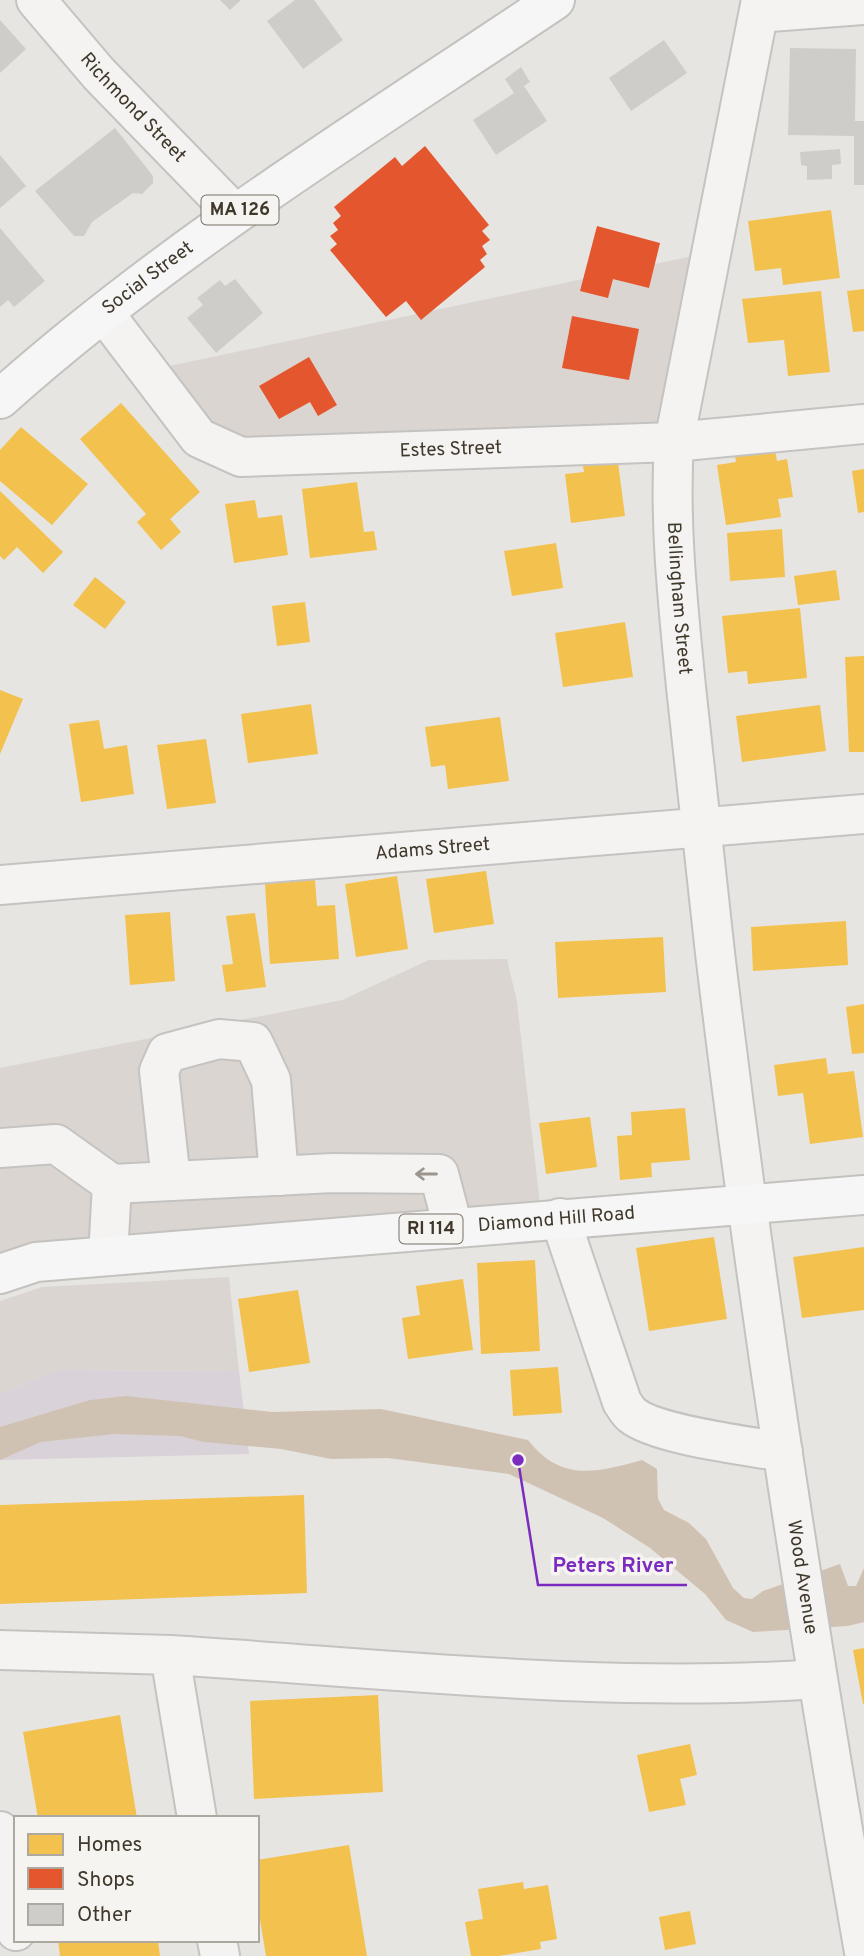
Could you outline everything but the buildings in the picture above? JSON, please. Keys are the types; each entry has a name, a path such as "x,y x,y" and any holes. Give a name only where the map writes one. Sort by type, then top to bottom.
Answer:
{"main road":[{"name":"Social Street","path":"0,399 44,359 235,214 555,0"},
{"name":"Diamond Hill Road","path":"0,1274 36,1262 745,1202 864,1195"}],"street":[{"name":"Richmond Street","path":"36,0 99,74 235,214"},
{"path":"760,7 864,5"},
{"name":"Bellingham Street","path":"745,1202 700,826 677,599 671,487 674,442 760,7"},
{"name":"Estes Street","path":"104,313 199,438 241,457 674,442 864,424"},
{"name":"Adams Street","path":"0,885 864,814"},
{"path":"171,1181 159,1071 167,1054 219,1039 253,1042 271,1080 279,1175"},
{"path":"0,1148 56,1144 112,1184 279,1175 439,1174 453,1227"},
{"path":"108,1256 112,1184"},
{"name":"Wood Avenue","path":"745,1202 796,1549 864,1952"},
{"path":"560,1218 622,1402 632,1415 648,1424 686,1434 783,1452"},
{"path":"0,1650 170,1655 554,1679 737,1684 814,1661"},
{"path":"170,1655 197,1816"},
{"path":"0,1832 14,1919"}],"shaded area":[{"path":"702,254 673,428 250,470 150,370"},
{"path":"507,959 517,1002 543,1231 0,1282 0,1068 342,1000 429,960"},
{"path":"229,1277 239,1371 57,1370 0,1394 0,1301 42,1287"},
{"path":"57,1370 239,1371 249,1454 0,1460 0,1394"},
{"path":"126,1396 272,1412 381,1409 528,1440 553,1463 580,1471 609,1468 642,1460 657,1469 658,1499 664,1510 689,1523 706,1539 733,1588 744,1598 752,1599 763,1591 840,1564 848,1586 856,1586 864,1568 864,1622 848,1626 753,1632 726,1620 705,1594 650,1548 603,1518 509,1474 388,1458 331,1459 281,1449 204,1442 180,1436 114,1434 41,1442 0,1460 0,1427 90,1400"}],"place":[{"name":"Peters River","path":"518,1460"}]}
